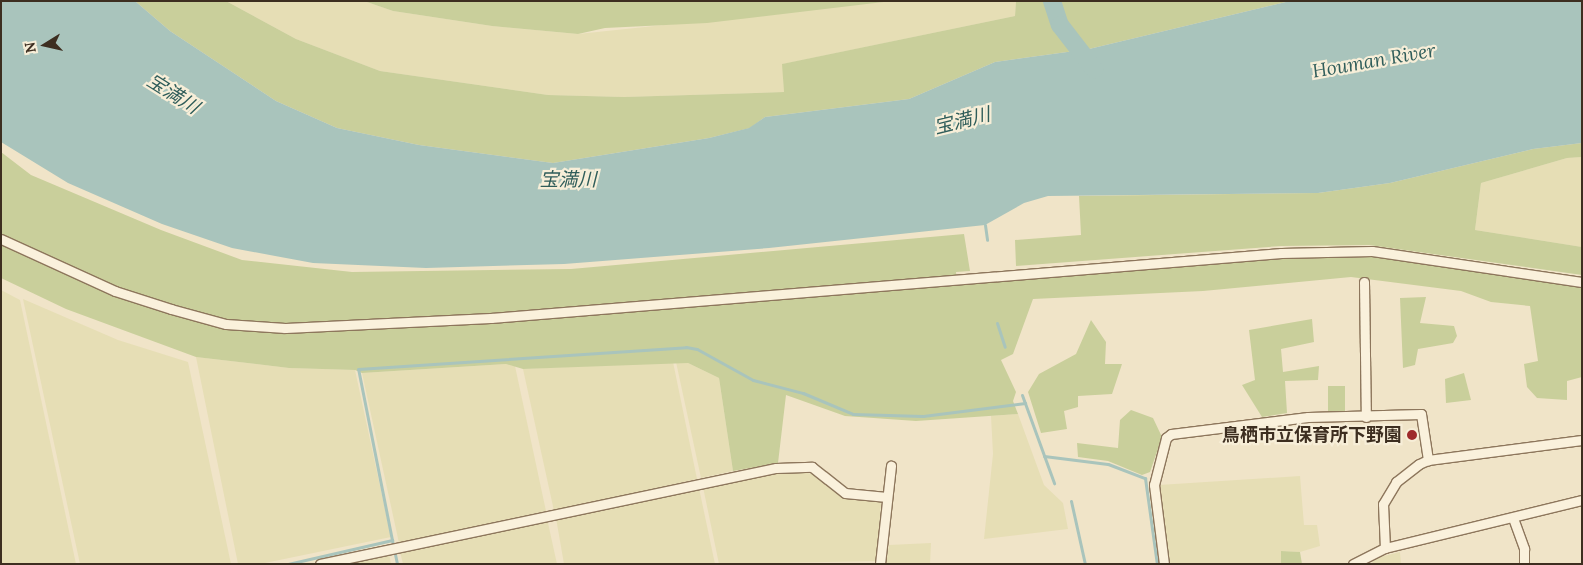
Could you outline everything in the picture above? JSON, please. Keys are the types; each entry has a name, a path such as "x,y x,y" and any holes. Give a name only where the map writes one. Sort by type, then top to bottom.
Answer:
{"street":[{"path":"1,239 114,291 171,309 226,324 285,328 491,318 1281,253 1372,251 1582,282"},
{"path":"1364,282 1366,417"},
{"path":"1164,564 1154,485 1166,438 1171,434 1308,416 1424,416 1428,460"},
{"path":"1385,548 1383,504 1396,482 1428,460 1582,440"},
{"path":"880,564 886,496 891,466"},
{"path":"320,564 776,468 812,467 845,493 886,496"},
{"path":"1353,564 1385,548 1582,500"},
{"path":"1513,518 1524,549 1524,564"}],"shaded area":[{"path":"226,1 364,1 393,11 492,26 578,34 892,1 1016,1 1015,16 783,64 784,92 624,97 548,95 380,71 296,39"},
{"path":"1582,157 1582,247 1475,230 1481,183 1567,158"},
{"path":"1,290 20,300 76,564 1,564"},
{"path":"23,299 118,340 188,362 231,564 80,564"},
{"path":"196,357 289,368 355,370 391,537 260,564 238,564"},
{"path":"673,362 697,479 554,511 523,369"},
{"path":"676,362 688,363 719,378 733,471 701,478"},
{"path":"506,364 515,366 546,511 399,543 362,373"},
{"path":"1018,414 1044,485 1063,503 1068,529 984,539 993,454 991,416"},
{"path":"797,471 812,474 843,496 878,500 881,504 877,561 719,564 703,487 765,473"},
{"path":"1300,476 1304,525 1317,525 1320,546 1300,552 1281,551 1281,564 1170,564 1159,485"},
{"path":"699,488 715,564 564,564 556,518"},
{"path":"544,520 548,523 557,564 403,564 400,552"},
{"path":"931,543 930,564 886,564 889,545"},
{"path":"1400,552 1401,564 1373,564 1372,559"},
{"path":"389,554 391,564 341,564"}],"green space":[{"path":"135,1 226,1 296,39 380,71 548,95 624,97 784,92 782,64 1015,16 1016,1 1290,1 1089,49 995,62 909,99 765,117 750,128 709,138 553,163 419,145 337,128 276,101 170,31"},
{"path":"364,1 892,1 707,23 605,28 578,34 492,26 393,11"},
{"path":"1582,143 1582,157 1567,158 1481,183 1475,230 1582,247 1582,275 1369,245 1281,246 1016,266 1015,240 1081,235 1079,196 1318,193 1390,183 1533,149"},
{"path":"1,152 31,175 161,230 242,260 352,272 571,269 964,234 970,271 956,272 957,282 1282,259 1372,257 1582,287 1582,377 1567,381 1567,400 1537,398 1527,387 1524,364 1538,361 1530,306 1491,302 1461,291 1351,277 1203,291 1033,299 1013,354 1001,360 1016,392 1013,401 1018,414 916,421 845,416 786,395 778,463 733,471 719,378 688,363 523,369 506,364 362,373 355,370 289,368 196,357 66,309 1,278"},
{"path":"1426,297 1420,323 1454,326 1457,336 1453,343 1418,349 1415,365 1403,368 1400,298"},
{"path":"1312,319 1314,342 1281,349 1283,372 1319,366 1318,380 1285,381 1287,413 1262,417 1242,385 1255,380 1249,330"},
{"path":"1091,320 1106,342 1105,364 1122,364 1112,394 1078,396 1078,407 1064,411 1067,429 1041,433 1028,392 1039,374 1076,354"},
{"path":"1464,373 1471,400 1446,403 1445,379"},
{"path":"1328,386 1345,386 1345,413 1328,413"},
{"path":"1131,410 1153,418 1162,437 1150,472 1142,475 1108,461 1078,457 1077,443 1118,448 1120,420"},
{"path":"1281,551 1300,552 1302,564 1281,564"}],"water":[{"path":"1,1 135,1 170,31 276,101 337,128 419,145 553,163 709,138 749,128 765,117 909,99 995,62 1089,49 1290,1 1582,1 1582,143 1533,149 1390,183 1318,193 1048,196 1024,203 985,225 769,248 564,264 426,268 313,263 232,248 162,224 68,183 1,142"}],"waterway":[{"path":"1052,1 1060,25 1094,69"},
{"path":"985,225 987,240"},
{"path":"997,323 1005,347"},
{"path":"392,540 358,369 686,347 697,349 753,380 803,393 853,414 923,416 1025,403"},
{"path":"1022,395 1054,483"},
{"path":"1044,456 1108,464 1145,478 1157,564"},
{"path":"1071,501 1085,564"},
{"path":"288,564 392,540 397,564"}],"place":[{"name":"鳥栖市立保育所下野園","path":"1412,435"}],"water label":[{"name":"Houman River","path":"1374,61"},
{"name":"宝満川","path":"173,94"},
{"name":"宝満川","path":"962,121"},
{"name":"宝満川","path":"568,180"}]}
